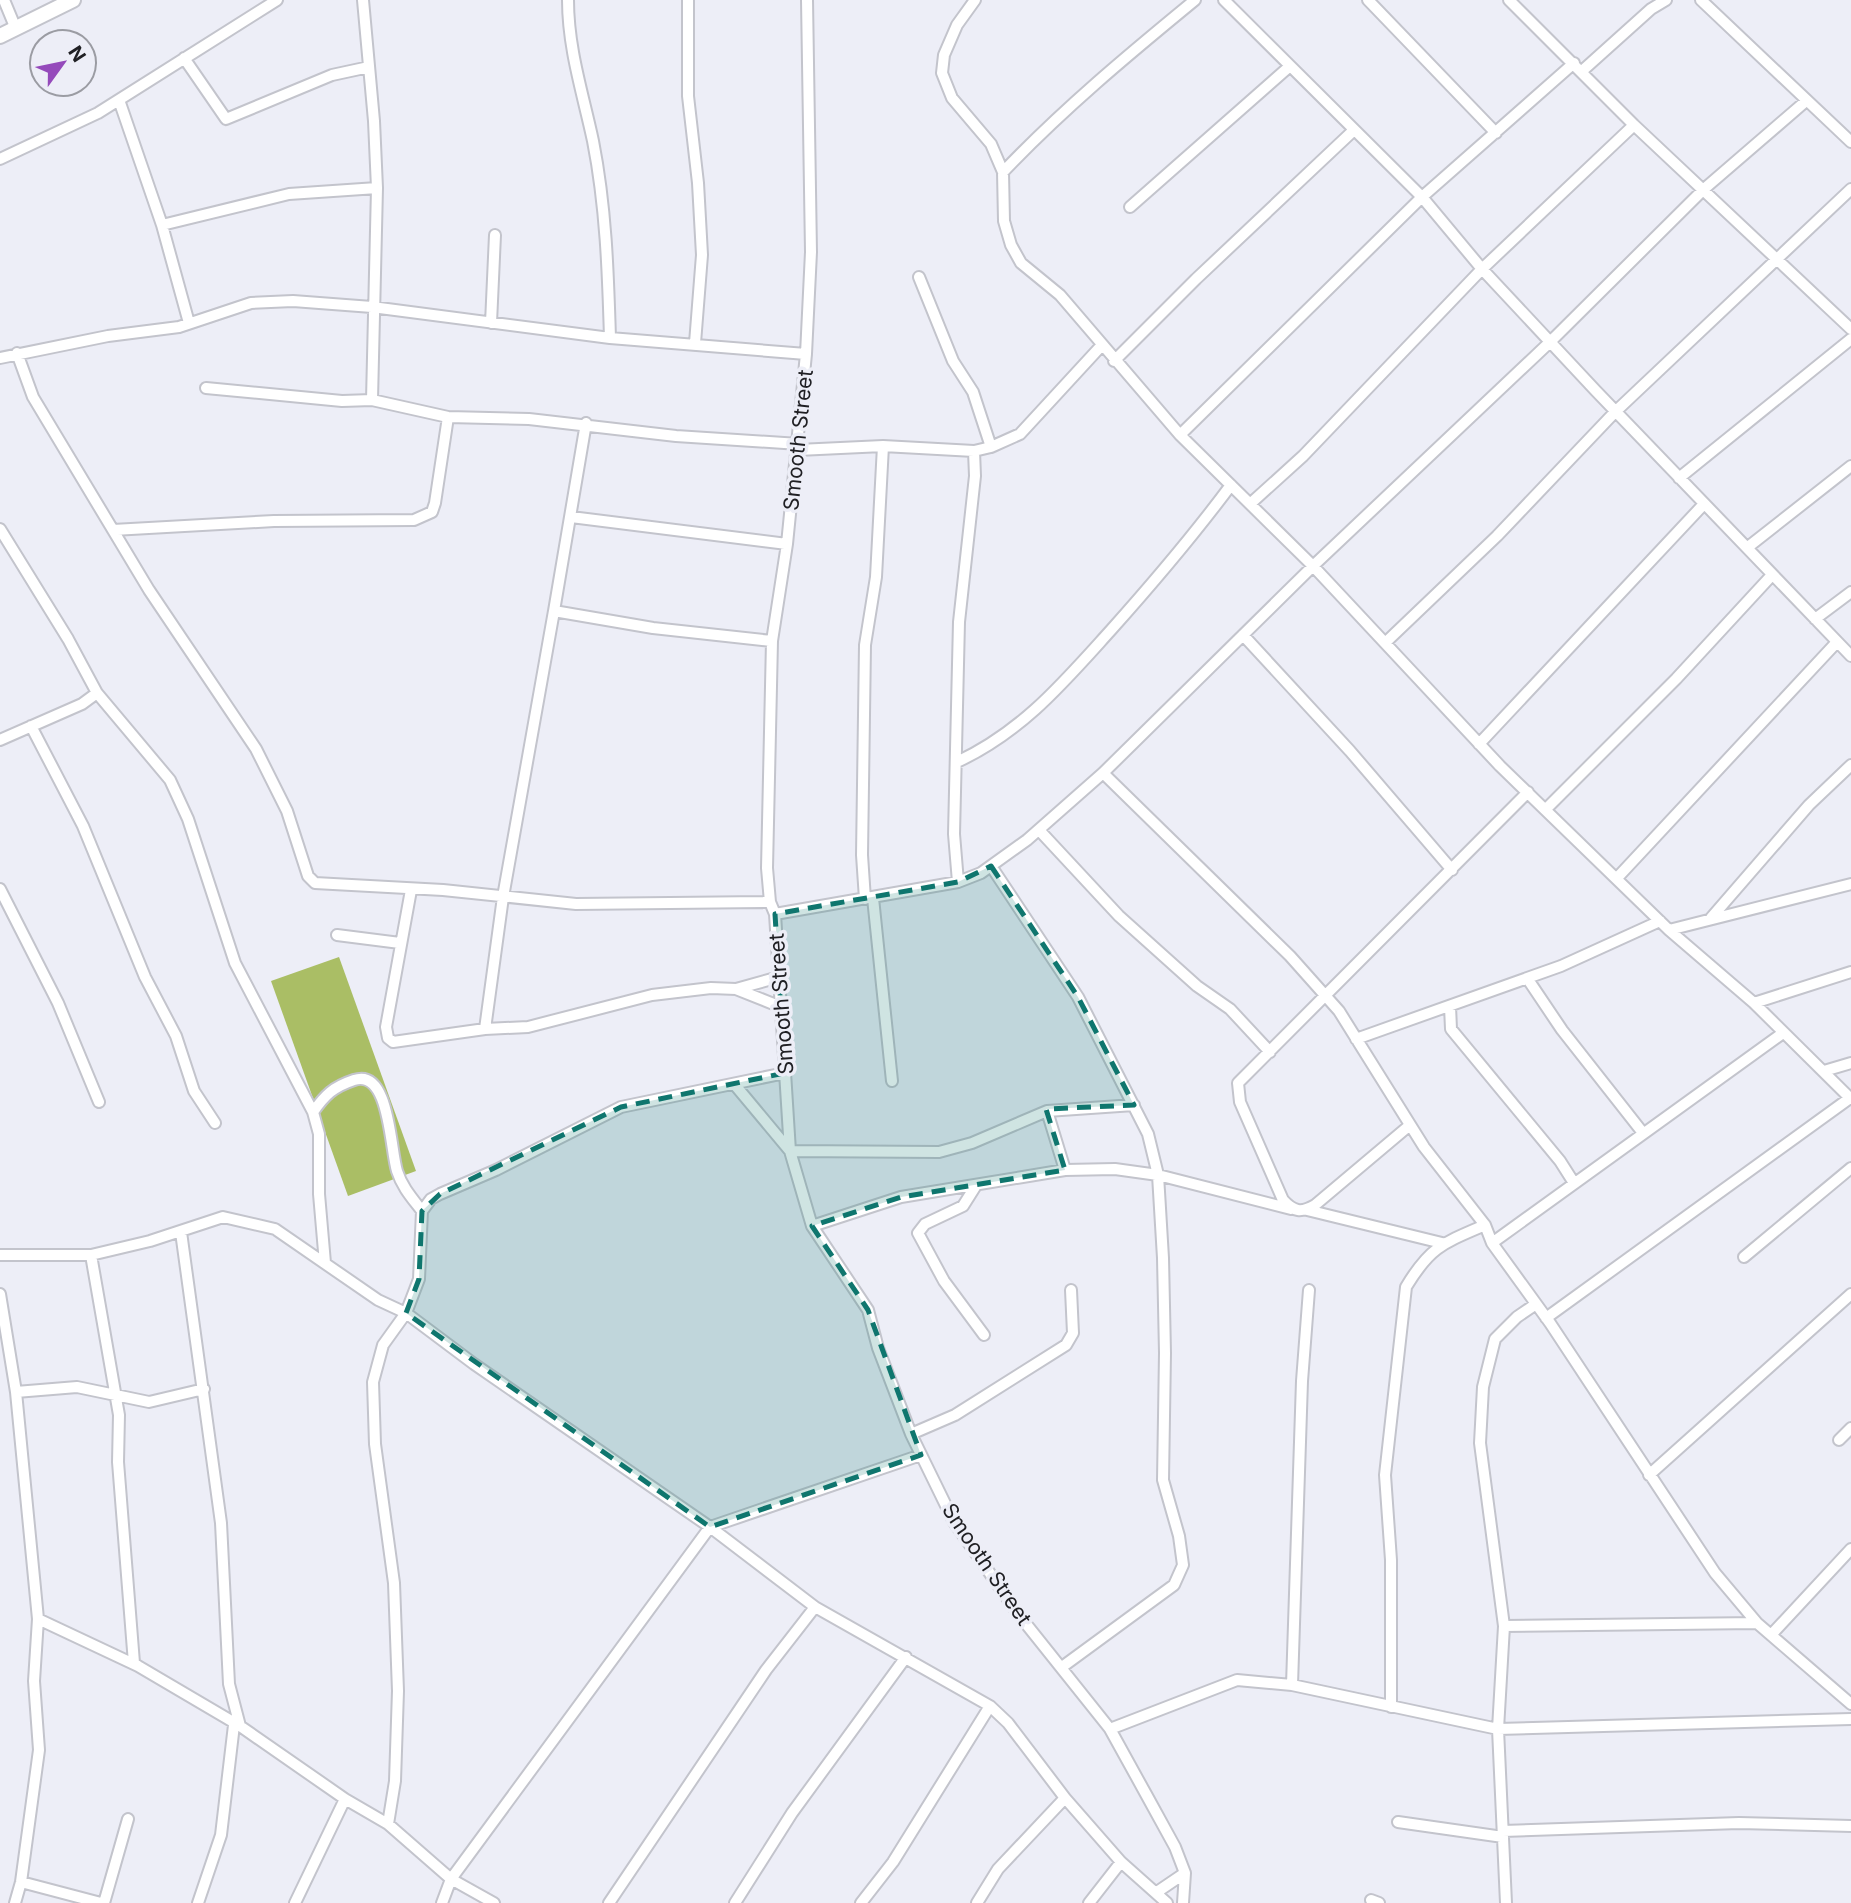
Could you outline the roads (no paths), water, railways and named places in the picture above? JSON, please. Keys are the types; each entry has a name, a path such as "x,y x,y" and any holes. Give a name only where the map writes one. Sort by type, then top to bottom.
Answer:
{"street":[{"path":"4,0 16,29"},
{"path":"0,36 73,0"},
{"path":"0,159 98,113 277,0"},
{"path":"363,0 377,188 372,307 372,400"},
{"path":"568,0 571,50 593,141 607,227 610,338"},
{"path":"688,0 688,96 698,183 702,255 695,343"},
{"name":"Smooth Street","path":"807,0 811,252 799,447 772,640 767,868 770,902 775,914 790,1151 812,1226 868,1310 878,1348 911,1434 954,1522 1019,1615 1110,1729 1175,1847 1185,1874 1183,1903"},
{"path":"975,0 957,25 944,55 942,73 952,98 991,144 1003,172 1004,221 1011,245 1021,263 1060,295 1180,435 1313,566 1479,744 1669,930 1754,1003 1850,1098 1546,1318"},
{"path":"1003,172 1052,120 1195,0"},
{"path":"1224,0 1422,197 1482,269 1615,412 1851,656"},
{"path":"1368,0 1496,133"},
{"path":"1508,0 1634,125 1851,330"},
{"path":"1180,435 1422,197 1496,133 1651,9 1666,0"},
{"path":"1701,0 1851,142"},
{"path":"184,58 226,119 332,75 369,67"},
{"path":"1130,207 1290,66"},
{"path":"119,100 162,225 189,323"},
{"path":"775,914 958,882 991,866 1039,830 1103,773 1313,566 1550,342 1703,189 1806,101"},
{"path":"1250,504 1303,456 1482,269 1634,125"},
{"path":"1114,361 1353,130"},
{"path":"162,225 289,194 377,188"},
{"path":"1385,643 1497,536 1615,412 1851,189"},
{"path":"491,323 495,235"},
{"path":"919,277 934,307 949,352 973,392 990,447"},
{"path":"0,358 189,323 251,303 293,301 372,307 610,338 806,354"},
{"path":"1679,478 1851,339"},
{"path":"206,388 342,401 372,400 448,417 586,423 676,436 799,447 883,446 974,451 1020,435 1102,345"},
{"path":"18,354 33,397 149,590 256,749 287,811 308,876 315,883 443,890 576,904 770,902"},
{"path":"114,530 274,520 414,520 432,512 435,503 448,417"},
{"path":"485,1029 503,897 586,423"},
{"path":"883,446 876,577 865,645 862,855 892,1081"},
{"path":"958,882 954,834 959,622 975,476 974,451"},
{"path":"1748,547 1851,466"},
{"path":"957,762 993,745 1054,694 1182,550 1231,485"},
{"path":"1479,744 1703,505"},
{"path":"570,517 787,544"},
{"path":"0,529 68,639 97,693 170,780 188,819 235,963 313,1112 319,1134 319,1194 325,1263"},
{"path":"1546,809 1676,679 1772,575"},
{"path":"1815,619 1851,592"},
{"path":"554,611 653,628 772,640"},
{"path":"1243,635 1350,751 1451,870"},
{"path":"1617,878 1837,642"},
{"path":"0,740 82,704 97,693"},
{"path":"31,726 83,826 145,976 176,1036 194,1091 215,1123"},
{"path":"1711,918 1809,805 1851,765"},
{"path":"1103,773 1290,956 1326,996 1410,1125 1485,1225 1492,1243 1546,1318 1715,1573 1756,1623 1851,1704"},
{"path":"1292,1209 1283,1200 1240,1102 1238,1083 1528,792"},
{"path":"1039,830 1119,916 1197,986 1230,1009 1270,1052"},
{"path":"991,866 1078,997 1148,1134 1158,1175 1165,1353 1163,1480 1180,1536 1183,1565 1174,1585 1062,1667"},
{"path":"1669,930 1851,884"},
{"path":"0,889 58,1003 99,1102"},
{"path":"411,890 386,1027 389,1040 401,1043 485,1029 528,1027 652,995 712,988 736,989 779,977"},
{"path":"1356,1039 1527,978 1660,921"},
{"path":"337,935 400,943"},
{"path":"1754,1003 1851,972"},
{"path":"1527,978 1562,1030 1643,1133"},
{"path":"736,989 781,1007"},
{"path":"1450,1006 1451,1029 1560,1161 1574,1183"},
{"path":"1492,1243 1783,1033"},
{"path":"1824,1071 1851,1063"},
{"path":"388,1824 397,1760 398,1692 394,1583 375,1444 373,1382 383,1345 406,1313 419,1279 422,1212 431,1199 440,1194 496,1170 621,1107 785,1073"},
{"path":"313,1112 334,1087 363,1077 370,1080 375,1086 390,1125 395,1162 403,1187 422,1212"},
{"path":"735,1085 790,1151 939,1152 972,1143 1046,1111 1134,1105"},
{"path":"1046,1111 1065,1170"},
{"path":"1307,1210 1410,1125"},
{"path":"1744,1257 1851,1168"},
{"path":"812,1226 901,1197 975,1187 1065,1170 1115,1169 1158,1175 1442,1243"},
{"path":"975,1187 963,1206 925,1224 918,1233 944,1281 984,1335"},
{"path":"0,1255 91,1255 181,1232 223,1217 275,1228 378,1300 406,1313 474,1364 710,1527 815,1607 990,1706 1009,1723 1065,1798 1121,1862 1167,1903"},
{"path":"1391,1707 1391,1560 1385,1475 1406,1287 1422,1261 1442,1243 1485,1225"},
{"path":"181,1232 221,1523 229,1684 237,1726 221,1835 198,1903"},
{"path":"91,1255 99,1313 116,1396 126,1586 134,1663 138,1665"},
{"path":"911,1434 955,1415 1066,1345 1073,1333 1071,1290"},
{"path":"1292,1685 1302,1381 1309,1290"},
{"path":"0,1294 16,1392 38,1619 34,1681 39,1750 21,1882 15,1903"},
{"path":"1648,1475 1851,1294"},
{"path":"1506,1903 1498,1729 1504,1626 1480,1443 1483,1387 1495,1339 1517,1317 1536,1304"},
{"path":"16,1392 78,1387 149,1402 204,1389"},
{"path":"1839,1440 1851,1428"},
{"path":"442,1903 451,1879 710,1527 921,1455"},
{"path":"1771,1635 1851,1549"},
{"path":"608,1903 766,1670 815,1607"},
{"path":"38,1619 138,1665 237,1726 345,1799 388,1824 451,1879 494,1903"},
{"path":"1504,1626 1756,1623"},
{"path":"735,1903 792,1813 906,1657"},
{"path":"1110,1729 1237,1680 1292,1685 1498,1729 1851,1719"},
{"path":"861,1903 893,1862 990,1706"},
{"path":"976,1903 998,1869 1065,1798"},
{"path":"295,1903 345,1799"},
{"path":"21,1882 102,1903 128,1819"},
{"path":"1398,1822 1503,1834 1739,1824 1851,1826"},
{"path":"1089,1903 1121,1862"},
{"path":"1157,1892 1185,1874"}]}
